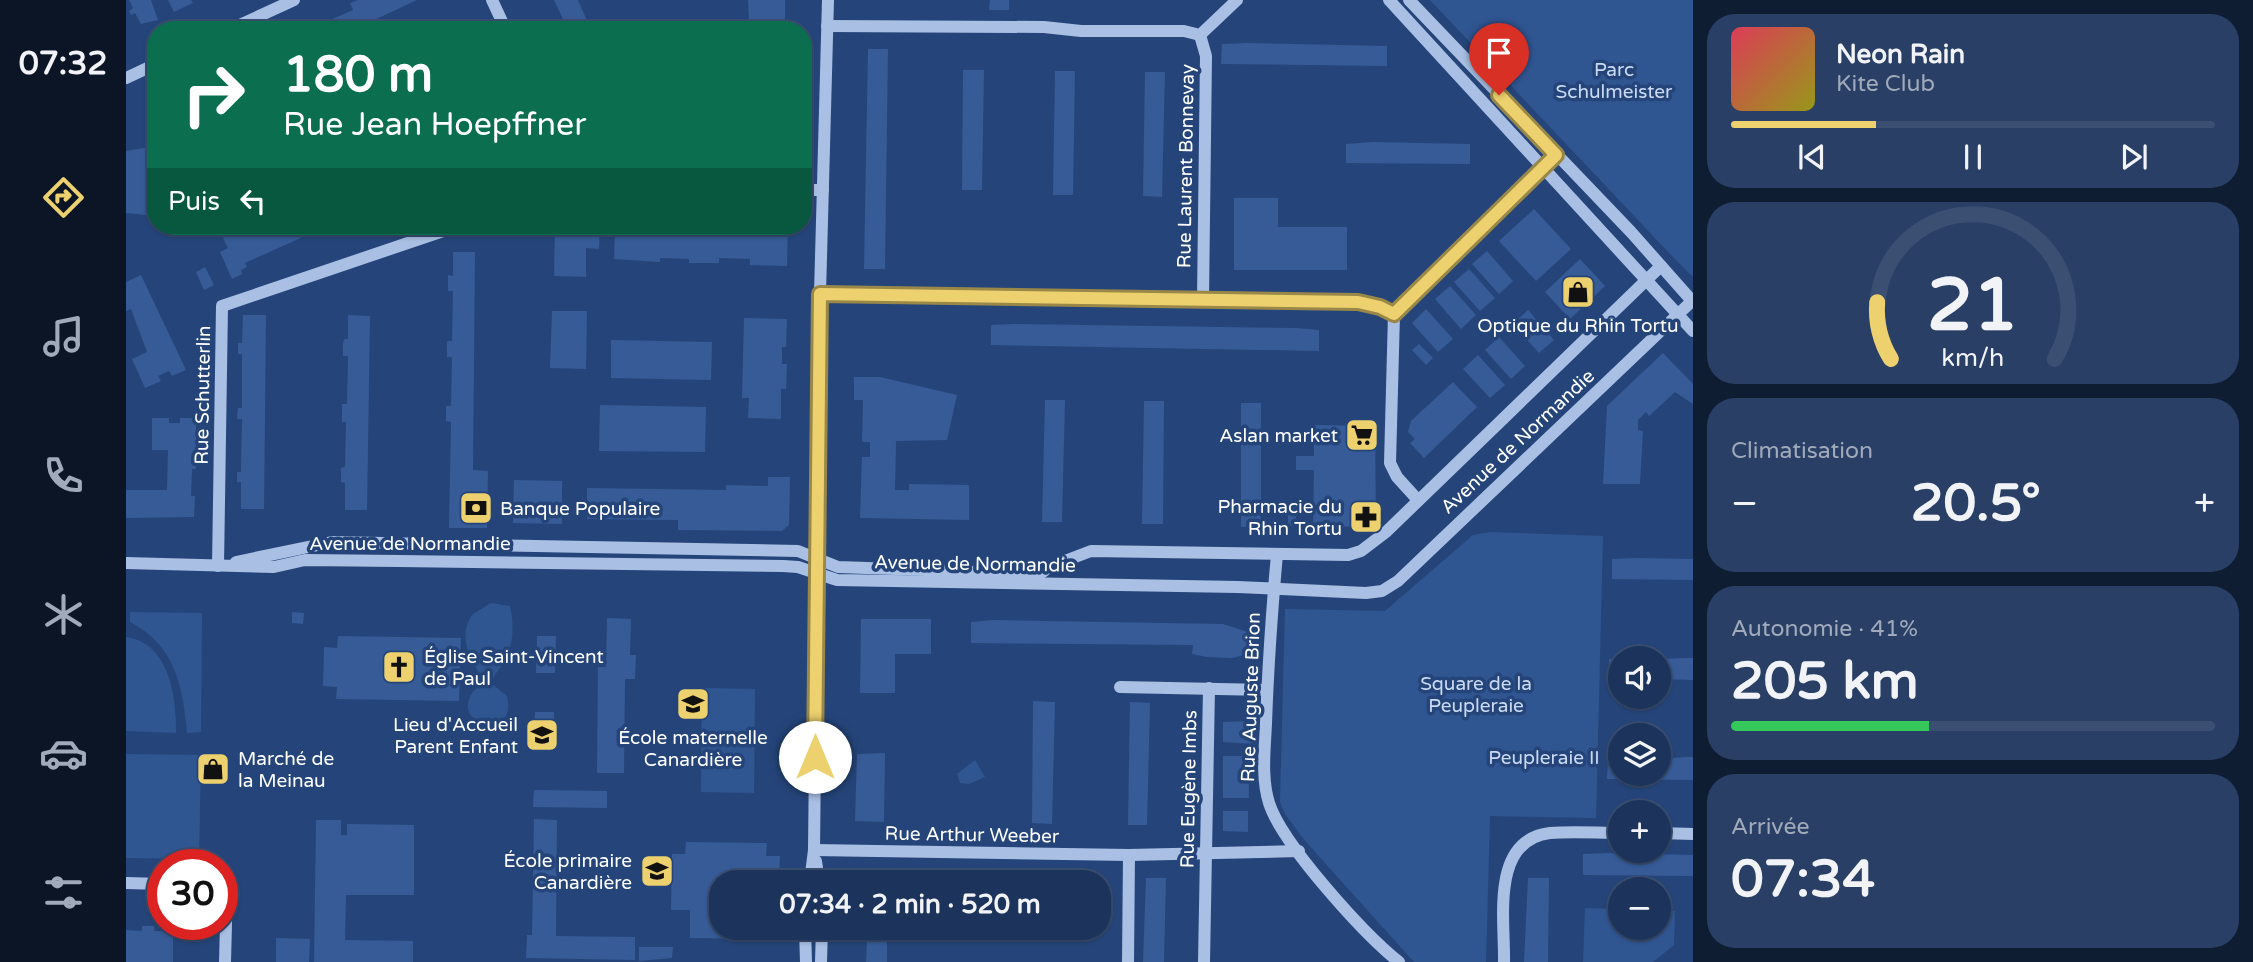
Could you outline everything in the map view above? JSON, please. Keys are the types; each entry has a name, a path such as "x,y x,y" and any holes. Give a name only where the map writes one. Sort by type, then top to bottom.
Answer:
{"street":[{"path":"243,21 267,6 293,0"},
{"path":"492,0 502,21"},
{"path":"812,870 814,850 820,294 828,0"},
{"path":"827,26 1044,27 1082,31 1184,31 1200,35 1237,0"},
{"path":"1389,0 1693,331"},
{"path":"1409,0 1661,265 1692,302"},
{"name":"Rue Laurent Bonnevay","path":"1200,35 1206,56 1203,299"},
{"path":"126,78 147,68"},
{"path":"1417,499 1396,477 1390,463 1394,314 1556,155"},
{"path":"812,190 823,190"},
{"name":"Rue Schutterlin","path":"224,566 222,306 431,235"},
{"name":"Avenue de Normandie","path":"224,566 239,560 332,542 798,551 838,567 1040,574 1091,551 1348,555 1361,551 1386,532 1661,265"},
{"path":"820,294 1358,302 1380,307 1394,314"},
{"name":"Avenue de Normandie","path":"224,566 274,567 305,560 798,567 837,580 1366,593 1382,590 1398,581 1692,302"},
{"name":"Rue Auguste Brion","path":"1277,554 1264,769 1268,800 1282,830 1370,939 1399,962"},
{"path":"126,563 224,566"},
{"name":"Rue Eugène Imbs","path":"1120,687 1267,690"},
{"name":"Rue Eugène Imbs","path":"1204,962 1209,688"},
{"path":"1504,962 1506,877 1510,860 1517,849 1528,840 1548,833 1608,833"},
{"path":"1671,834 1693,834"},
{"path":"814,850 818,870"},
{"name":"Rue Arthur Weeber","path":"814,850 1129,855 1299,851"},
{"path":"1128,962 1129,855"},
{"path":"126,883 147,884"},
{"path":"1353,936 1370,939"},
{"path":"225,940 225,962"},
{"path":"805,940 806,962"},
{"path":"821,962 822,940"}],"green space":[{"name":"Parc Schulmeister","path":"1430,0 1693,0 1693,277 1672,256"},
{"name":"Square de la Peupleraie","path":"1491,532 1603,536 1596,818 1490,816 1486,962 1414,962 1306,842 1285,814 1280,802 1285,609 1385,611 1473,535"},
{"path":"491,603 510,606 512,633 508,654 492,684 507,696 508,709 504,718 487,724 478,722 471,716 468,708 471,694 484,681 470,657 466,631 473,614"},
{"path":"130,612 202,613 201,732 187,733 183,699 174,668 157,642 130,622"},
{"path":"126,637 141,641 152,650 168,674 176,733 126,731"},
{"path":"702,688 755,689 754,793 701,792"},
{"path":"126,754 201,755 199,849 147,849 147,858 126,858"},
{"path":"975,760 985,777 969,784 960,783 957,774"},
{"path":"1585,908 1608,909 1608,940 1671,940 1671,911 1675,911 1674,945 1653,962 1583,962"}],"building":[{"path":"129,0 151,0 158,20 141,24 135,13 131,15 129,11 133,8"},
{"path":"168,0 191,0 193,3 174,12"},
{"path":"358,0 417,0 372,21 328,21 353,10 350,3"},
{"path":"554,0 578,0 587,21 564,21"},
{"path":"748,0 785,0 785,21 749,21"},
{"path":"990,0 1009,0 1009,10 989,10"},
{"path":"1222,44 1387,46 1387,66 1221,64"},
{"path":"868,49 888,49 885,269 864,269"},
{"path":"963,70 984,70 982,190 962,190"},
{"path":"1055,71 1075,71 1073,195 1053,195"},
{"path":"1145,72 1165,72 1162,197 1143,196"},
{"path":"1346,144 1470,144 1470,164 1346,163"},
{"path":"147,148 147,215 126,213 126,151"},
{"path":"1234,198 1278,198 1278,227 1347,227 1347,270 1234,270"},
{"path":"1534,209 1571,249 1536,281 1499,241"},
{"path":"229,235 307,235 245,263 247,267 241,270 242,274 232,279 220,252 228,248 223,238"},
{"path":"555,235 600,235 599,249 586,248 586,277 554,276"},
{"path":"615,235 788,235 787,266 750,265 750,259 719,258 719,263 689,263 689,259 660,258 660,262 614,259"},
{"path":"1487,251 1513,281 1499,294 1472,264"},
{"path":"453,252 475,252 473,470 488,471 487,528 449,528 451,422 446,421 446,406 451,406 452,357 447,357 447,341 452,341 453,291 448,291 448,275 453,276"},
{"path":"1580,259 1605,286 1570,319 1545,292"},
{"path":"205,267 214,285 204,290 196,272"},
{"path":"1469,269 1495,298 1480,311 1454,282"},
{"path":"141,275 186,370 172,376 169,371 158,376 161,381 145,388 132,359 147,352 131,309 126,311 126,282"},
{"path":"1450,286 1476,315 1461,329 1435,299"},
{"path":"1426,309 1453,339 1438,352 1412,323"},
{"path":"1528,310 1554,340 1539,353 1513,324"},
{"path":"552,311 587,311 586,369 550,368"},
{"path":"243,315 266,315 264,509 241,509 241,482 237,482 237,472 241,472 242,419 237,419 238,408 242,408 242,354 238,354 238,343 242,343"},
{"path":"348,315 370,316 367,510 345,510 345,483 341,482 341,468 345,467 346,422 342,422 342,404 347,404 348,356 343,356 343,344 344,339 348,339"},
{"path":"744,318 787,319 786,347 782,347 782,364 787,364 786,389 781,389 781,419 748,418 749,398 742,398"},
{"path":"991,325 1319,330 1319,351 991,345"},
{"path":"1499,337 1525,366 1511,379 1485,350"},
{"path":"611,340 712,342 711,380 611,378"},
{"path":"1419,344 1433,358 1426,365 1412,350"},
{"path":"1663,353 1693,384 1693,404 1675,392 1649,416 1646,412 1638,420 1638,430 1643,431 1640,484 1603,484 1607,406"},
{"path":"1478,355 1505,385 1490,398 1463,369"},
{"path":"854,377 880,377 957,395 947,440 896,441 895,490 909,490 909,484 969,485 969,520 860,518 862,457 870,457 870,442 862,442 863,400 854,400"},
{"path":"1453,382 1477,407 1424,458 1410,443 1415,439 1408,432 1411,421"},
{"path":"1045,400 1065,400 1062,522 1042,522"},
{"path":"1144,401 1164,401 1163,524 1142,524"},
{"path":"1241,403 1261,403 1261,527 1241,527"},
{"path":"600,405 706,407 705,452 599,451"},
{"path":"152,418 169,418 169,423 180,423 180,418 196,418 196,469 192,469 191,496 195,496 194,517 126,518 126,490 167,490 168,450 152,450"},
{"path":"1314,425 1375,426 1376,527 1313,526 1314,470 1296,470 1296,456 1314,456"},
{"path":"768,477 790,477 789,525 782,531 678,530 678,520 587,519 587,488 726,490 726,485 768,486"},
{"path":"514,480 562,481 562,524 513,523"},
{"path":"1288,514 1296,514 1296,527 1288,526"},
{"path":"1612,559 1693,559 1693,580 1612,579"},
{"path":"292,612 304,613 303,624 292,623"},
{"path":"607,618 631,619 630,655 636,655 635,679 625,679 624,773 597,773 598,667 606,667"},
{"path":"861,619 931,619 931,654 895,654 895,693 860,693"},
{"path":"994,620 1223,624 1248,632 1247,654 1233,658 1207,657 1192,654 1193,645 971,643 971,622"},
{"name":"Église Saint-Vincent de Paul","path":"338,636 461,638 459,701 336,699 337,687 323,686 324,647 337,648"},
{"path":"537,636 556,636 555,673 536,673"},
{"path":"1693,658 1693,680 1671,679 1671,659"},
{"path":"1033,701 1055,702 1052,824 1032,823"},
{"path":"1130,702 1150,703 1147,825 1128,825"},
{"path":"535,712 554,712 553,751 534,750"},
{"path":"1253,721 1252,744 1223,742 1223,722"},
{"path":"885,753 884,822 855,821 857,754"},
{"path":"1223,756 1248,756 1249,798 1223,798"},
{"path":"1693,757 1693,780 1671,780 1671,758"},
{"path":"534,790 607,791 607,808 533,807"},
{"path":"1223,811 1248,811 1248,832 1223,831"},
{"path":"534,819 557,820 556,936 635,937 635,960 526,958 527,935 532,935"},
{"path":"316,820 341,820 341,835 347,835 347,824 414,825 414,895 346,895 345,940 413,941 413,962 314,962"},
{"path":"686,842 767,843 766,856 780,856 779,870 709,870 709,938 690,938 690,910 671,910 672,854 685,854"},
{"path":"1608,853 1608,863 1671,863 1671,854 1693,855 1693,876 1583,875 1583,854"},
{"path":"1146,878 1166,878 1164,962 1143,962"},
{"path":"1528,878 1549,878 1548,962 1524,962"},
{"path":"142,926 147,926 147,940 173,940 173,962 126,962 126,930 142,931"},
{"path":"276,938 310,939 309,962 276,962"},
{"path":"867,940 887,940 887,962 866,962"},
{"path":"639,947 673,947 672,958 639,961"}],"place":[{"name":"Optique du Rhin Tortu","path":"1578,292"},
{"name":"Aslan market","path":"1362,435"},
{"name":"Banque Populaire","path":"476,508"},
{"name":"Pharmacie du Rhin Tortu","path":"1366,517"},
{"name":"Église Saint-Vincent de Paul","path":"399,667"},
{"name":"École maternelle Canardière","path":"693,704"},
{"name":"Lieu d'Accueil Parent Enfant","path":"542,735"},
{"name":"Marché de la Meinau","path":"213,769"},
{"name":"École primaire Canardière","path":"657,871"}],"route":[{"path":"815,757 820,294 1358,302 1370,303 1394,314 1556,155 1499,95"}],"park label":[{"name":"Peupleraie II","path":"1544,757"}]}
